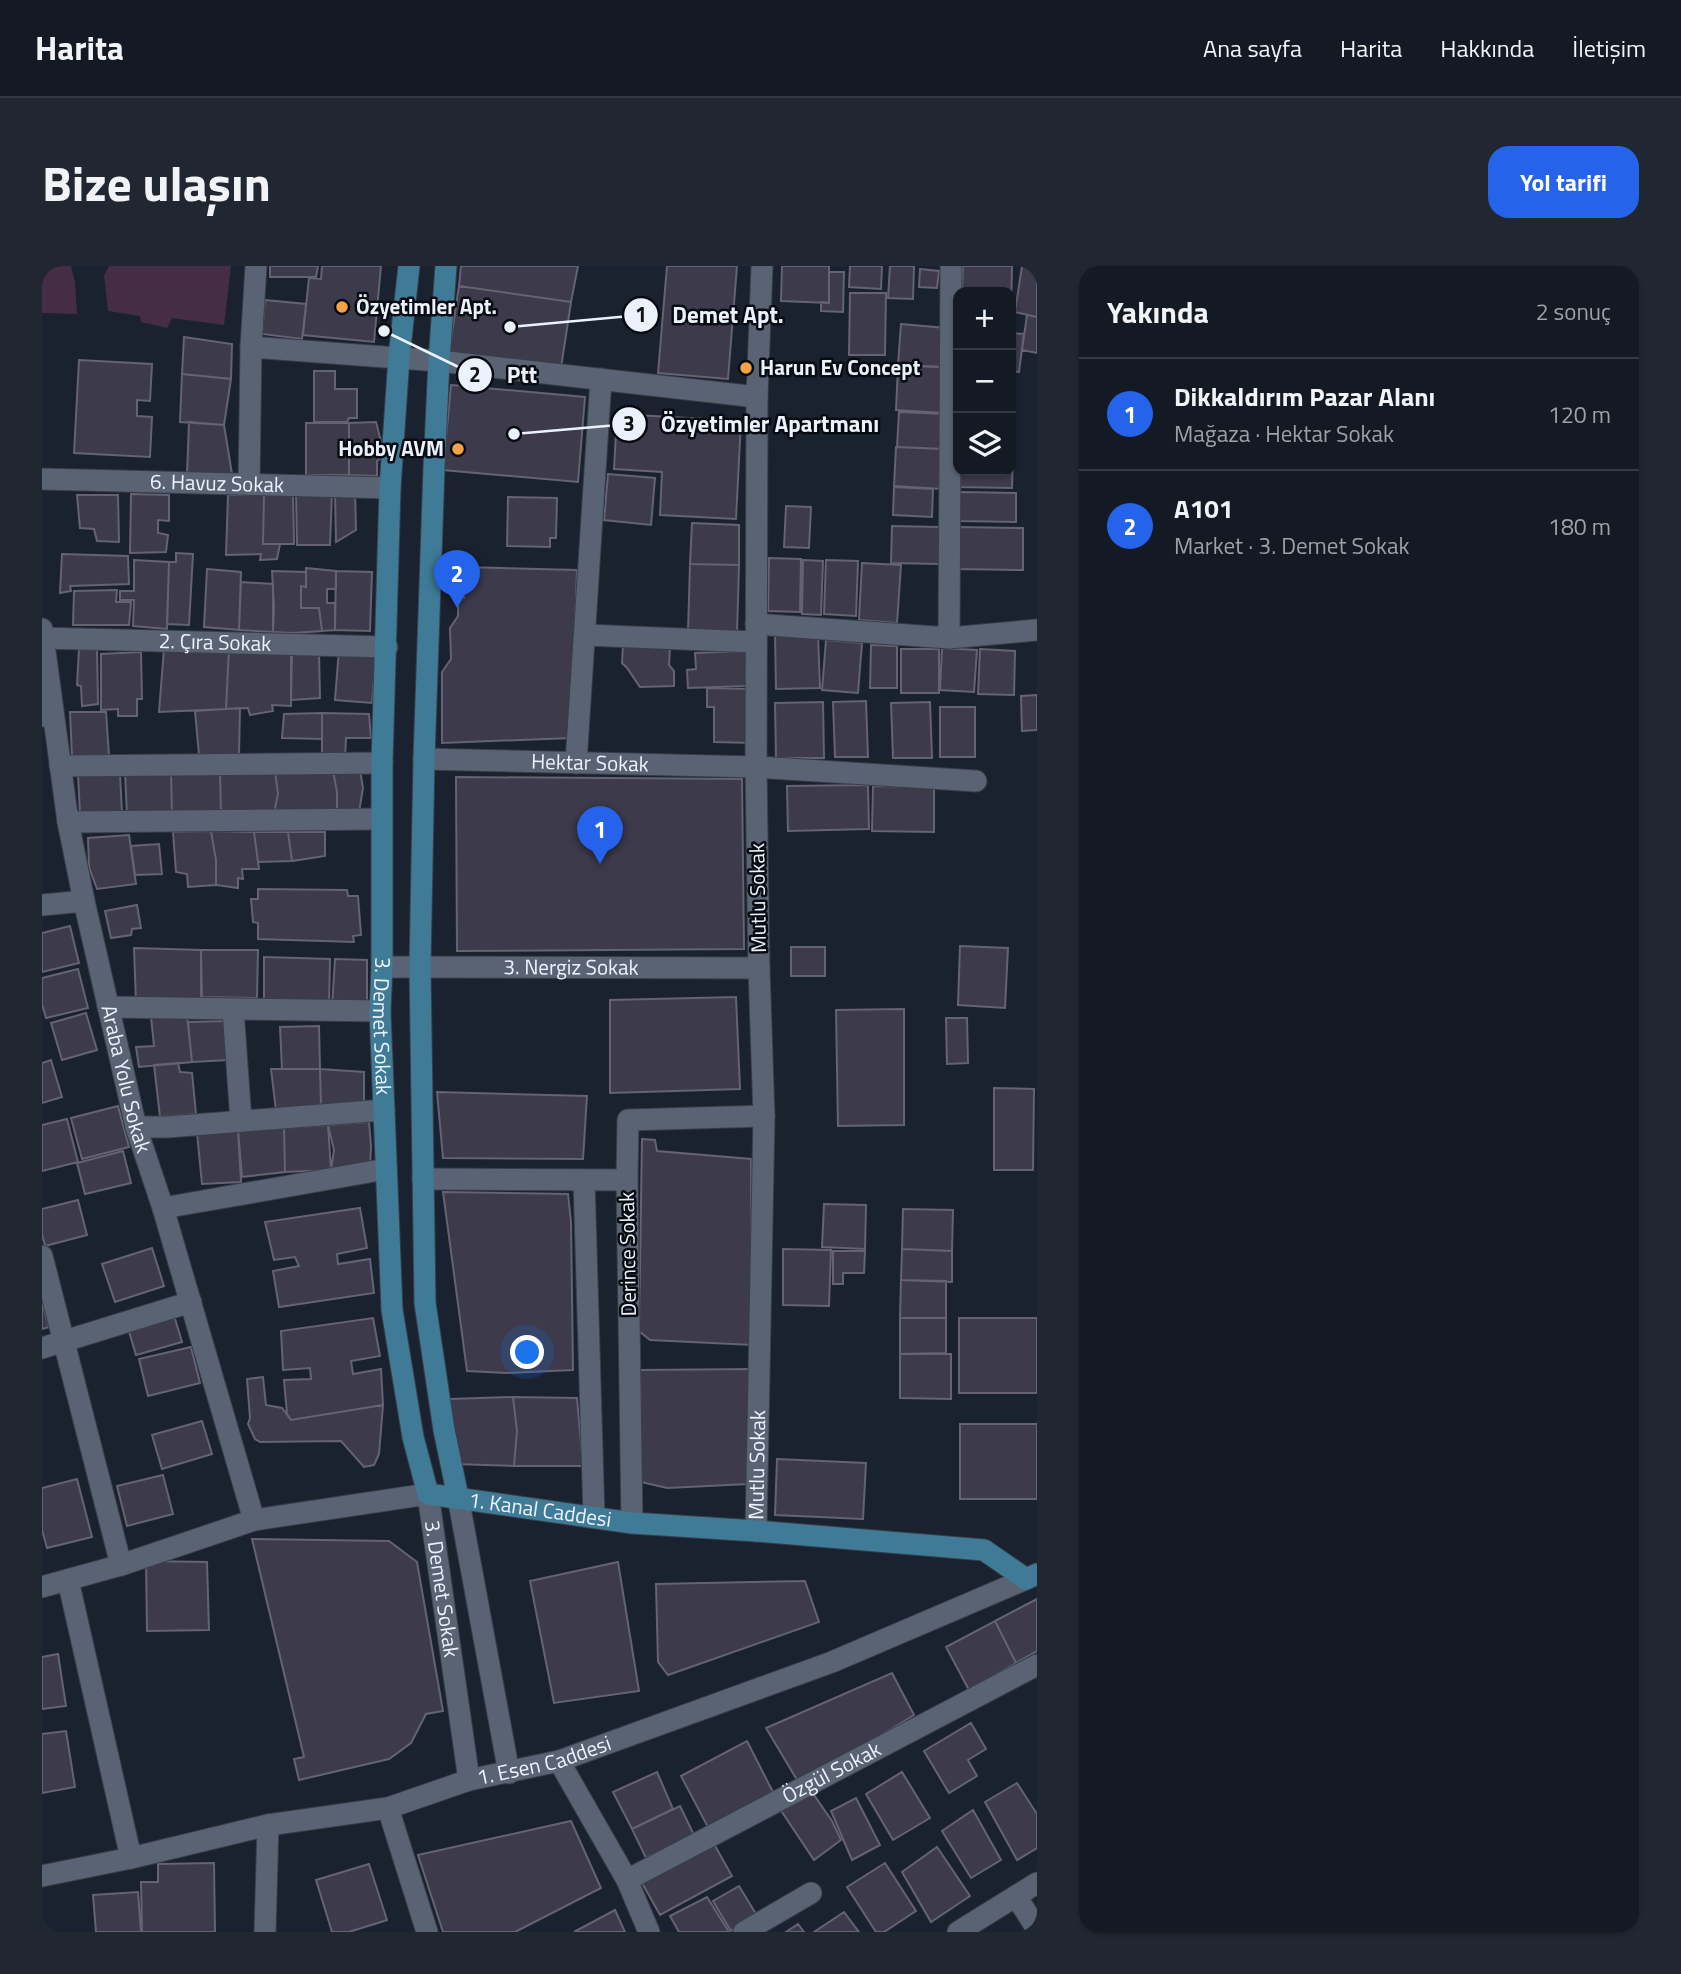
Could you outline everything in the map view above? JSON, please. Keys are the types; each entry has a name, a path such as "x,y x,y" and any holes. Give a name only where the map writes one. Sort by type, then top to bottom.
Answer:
{"main road":[{"name":"3. Demet Sokak","path":"409,266 399,357 390,488 382,763 380,1011 392,1310 413,1437 428,1494"},
{"name":"3. Demet Sokak","path":"446,266 439,361 424,759 420,967 425,1303 444,1430 458,1497"},
{"name":"1. Kanal Caddesi","path":"428,1494 632,1523 984,1550 1032,1576"}],"street":[{"path":"249,484 251,347 256,266"},
{"name":"Mutlu Sokak","path":"756,1531 764,1116 756,767 757,397 762,266"},
{"path":"948,638 951,266"},
{"path":"251,347 399,357 757,397"},
{"path":"576,763 601,379"},
{"name":"6. Havuz Sokak","path":"42,479 390,488"},
{"path":"585,635 756,633 948,638 1037,630"},
{"name":"2. Çıra Sokak","path":"43,633 387,647"},
{"name":"Araba Yolu Sokak","path":"43,633 48,715 60,766 68,822 136,1127 163,1208 254,1520"},
{"name":"Hektar Sokak","path":"424,759 756,767 976,781"},
{"path":"60,766 382,763"},
{"path":"68,822 381,819"},
{"path":"42,905 84,901"},
{"name":"3. Nergiz Sokak","path":"382,967 759,968"},
{"path":"108,1007 380,1011"},
{"path":"233,1009 241,1121"},
{"path":"136,1127 384,1110"},
{"name":"Derince Sokak","path":"632,1523 628,1120 764,1116"},
{"path":"163,1208 386,1169"},
{"path":"423,1179 627,1180"},
{"name":"Derince Sokak","path":"584,1180 594,1517"},
{"path":"42,1256 121,1565"},
{"path":"42,1349 191,1302"},
{"name":"1. Kanal Caddesi","path":"43,1582 68,1580 121,1565 254,1520 428,1494"},
{"name":"3. Demet Sokak","path":"428,1494 469,1780"},
{"name":"3. Demet Sokak","path":"458,1497 509,1773"},
{"name":"1. Esen Caddesi","path":"42,1876 268,1825 388,1808 469,1780 559,1761 832,1662 1032,1576"},
{"path":"68,1580 131,1858"},
{"name":"Özgül Sokak","path":"627,1880 1037,1665"},
{"path":"559,1761 627,1880 649,1932"},
{"path":"388,1808 427,1932"},
{"path":"265,1932 268,1825"},
{"path":"958,1932 1037,1883"},
{"path":"744,1932 811,1894"},
{"path":"1016,1896 1037,1929"}],"shaded area":[{"path":"42,266 71,266 77,314 42,313"},
{"path":"109,266 231,266 224,325 172,318 167,328 141,322 140,316 108,311 104,275"}],"building":[{"path":"270,266 318,266 316,277 270,277"},
{"name":"Özyetimler Apt.","path":"322,266 381,266 374,342 303,335 309,278 321,279"},
{"path":"461,266 578,266 571,302 459,286"},
{"path":"667,266 737,266 728,379 658,373"},
{"path":"782,266 829,266 829,303 781,301"},
{"path":"850,266 882,266 881,289 849,287"},
{"path":"890,266 914,266 913,299 888,298"},
{"path":"963,266 1012,266 1012,287 962,287"},
{"path":"1022,266 1037,266 1037,317 1016,312"},
{"path":"920,269 939,271 937,288 919,287"},
{"path":"829,272 844,272 843,312 821,311 821,302 829,303"},
{"path":"459,286 571,302 561,368 449,352"},
{"path":"850,293 886,293 885,355 849,355"},
{"path":"265,300 306,304 302,339 262,334"},
{"path":"1027,315 1037,317 1037,353 1022,350"},
{"path":"901,324 946,328 944,367 898,365"},
{"path":"1016,333 1024,334 1019,372 1016,372"},
{"path":"184,337 232,344 231,379 182,374"},
{"path":"79,360 152,364 150,401 137,400 137,416 152,417 150,457 74,453"},
{"path":"898,366 944,367 943,413 896,410"},
{"path":"314,371 335,371 335,389 357,389 357,418 349,418 347,422 314,422"},
{"path":"182,374 231,379 224,425 180,422"},
{"path":"451,385 585,397 578,482 443,470"},
{"path":"899,412 946,414 945,449 897,447"},
{"path":"617,414 741,421 736,519 660,515 662,472 614,469"},
{"path":"189,422 224,425 232,474 187,475"},
{"path":"376,422 382,445 381,458 377,461 377,476 349,475 349,423"},
{"path":"306,423 349,423 349,475 306,475"},
{"path":"896,447 943,449 942,489 894,486"},
{"path":"608,474 655,478 651,525 604,520"},
{"path":"959,476 1012,476 1012,488 958,487"},
{"path":"894,487 933,489 932,517 893,515"},
{"path":"296,491 332,492 330,545 297,545"},
{"path":"355,492 356,530 336,542 335,493"},
{"path":"960,492 1016,493 1016,522 960,521"},
{"path":"131,494 169,495 169,521 158,520 158,533 168,535 166,552 130,553"},
{"path":"264,494 293,494 294,544 263,544"},
{"path":"264,494 263,544 280,544 277,559 260,560 261,554 226,555 228,495"},
{"path":"77,495 118,495 119,542 97,541 94,529 80,528"},
{"path":"508,497 557,498 556,538 550,538 550,547 507,546"},
{"path":"786,506 811,507 809,548 784,547"},
{"path":"692,523 739,525 739,565 690,564"},
{"path":"892,526 940,527 940,564 891,563"},
{"path":"958,527 1023,528 1023,570 957,569"},
{"path":"176,553 193,554 189,625 167,624 169,562 176,562"},
{"path":"62,554 128,556 129,584 70,586 71,591 60,593"},
{"path":"769,558 801,559 800,612 768,611"},
{"path":"134,560 169,562 167,629 133,626 134,600 120,600 120,591 134,591"},
{"path":"803,560 823,561 821,615 802,614"},
{"path":"826,560 858,561 856,616 824,614"},
{"path":"862,563 901,565 897,623 859,620"},
{"path":"690,564 739,565 737,633 688,631"},
{"path":"465,567 577,570 571,738 442,743 442,672 451,659 450,628 458,616 458,596 464,598"},
{"path":"306,568 336,571 336,589 327,589 327,603 335,603 335,630 322,631 319,608 301,608 301,586 306,587"},
{"path":"207,569 241,572 239,630 204,627"},
{"path":"272,571 306,572 306,587 301,586 301,608 319,608 322,631 273,632"},
{"path":"336,571 372,572 370,631 335,630"},
{"path":"241,582 273,584 273,632 239,630"},
{"path":"117,590 116,602 131,602 129,625 73,625 74,591"},
{"path":"818,634 820,688 776,689 775,635"},
{"path":"826,640 862,643 858,693 822,690"},
{"path":"623,645 670,647 669,665 674,671 674,686 640,687 622,663"},
{"path":"871,645 897,646 897,688 870,688"},
{"path":"942,648 977,650 974,692 940,690"},
{"path":"79,649 97,650 98,704 82,706 81,686 77,685"},
{"path":"164,649 229,649 226,709 159,712"},
{"path":"229,649 291,650 291,706 272,705 273,711 250,715 248,708 226,709"},
{"path":"339,649 376,653 372,703 335,700"},
{"path":"901,649 939,649 939,693 901,693"},
{"path":"980,649 1015,651 1014,695 978,694"},
{"path":"746,651 747,686 688,688 687,670 696,669 695,653"},
{"path":"141,652 142,699 137,699 137,716 118,716 118,709 101,710 101,654"},
{"path":"319,652 320,698 291,700 292,653"},
{"path":"707,688 753,689 752,743 714,742 714,707 707,707"},
{"path":"1037,695 1037,730 1022,731 1021,696"},
{"path":"866,701 868,757 835,757 833,702"},
{"path":"823,702 824,758 776,758 775,703"},
{"path":"930,702 932,758 893,758 891,703"},
{"path":"940,707 975,707 975,757 940,757"},
{"path":"240,708 239,755 199,755 195,711"},
{"path":"70,712 106,712 109,756 72,757"},
{"path":"322,713 369,714 371,738 346,738 345,758 322,759"},
{"path":"322,713 322,739 282,738 284,714"},
{"path":"360,770 363,788 359,812 337,813 333,771"},
{"path":"220,771 221,814 172,816 171,773"},
{"path":"220,771 275,771 278,794 274,813 221,814"},
{"path":"275,771 333,771 337,813 274,813 278,794"},
{"path":"125,773 171,773 172,816 127,815"},
{"path":"78,774 120,774 122,813 80,814"},
{"path":"456,777 742,779 744,949 457,951"},
{"path":"868,785 869,829 788,831 787,786"},
{"path":"873,786 934,787 934,832 872,831"},
{"path":"211,831 216,860 216,885 188,887 187,874 176,872 173,832"},
{"path":"211,831 254,832 259,869 242,869 243,879 238,878 238,888 216,885 216,860"},
{"path":"254,832 288,832 292,861 258,862"},
{"path":"288,832 325,832 325,856 292,861"},
{"path":"129,835 136,884 97,889 89,867 88,838"},
{"path":"159,844 162,874 135,875 131,846"},
{"path":"258,889 347,890 348,896 358,896 361,935 353,936 354,942 258,939 258,923 253,922 251,899 258,899"},
{"path":"137,905 141,928 132,929 131,935 111,938 105,911"},
{"path":"70,926 79,963 42,972 42,933"},
{"path":"960,946 1008,948 1005,1008 958,1005"},
{"path":"791,947 825,947 825,976 791,976"},
{"path":"134,948 201,950 201,1002 136,1003"},
{"path":"201,950 258,950 257,998 202,997"},
{"path":"264,957 330,959 329,1006 264,1005"},
{"path":"335,959 367,960 367,1007 332,1007"},
{"path":"78,969 88,1008 46,1018 42,1004 42,978"},
{"path":"736,997 740,1089 610,1093 610,1000"},
{"path":"904,1009 904,1125 838,1126 836,1010"},
{"path":"86,1013 97,1050 62,1060 51,1023"},
{"path":"187,1015 192,1062 139,1067 136,1047 154,1046 151,1017"},
{"path":"946,1018 967,1018 968,1063 947,1064"},
{"path":"227,1021 229,1060 192,1062 188,1022"},
{"path":"319,1026 320,1069 282,1069 280,1027"},
{"path":"51,1060 62,1097 42,1103 42,1063"},
{"path":"178,1063 180,1072 192,1073 196,1114 160,1117 154,1065"},
{"path":"271,1069 320,1069 321,1106 276,1111"},
{"path":"320,1069 364,1072 364,1105 321,1106"},
{"path":"994,1088 1034,1089 1033,1170 994,1170"},
{"path":"437,1092 587,1096 583,1159 443,1158"},
{"path":"118,1106 129,1147 82,1159 71,1118"},
{"path":"67,1119 78,1162 42,1171 42,1125"},
{"path":"369,1122 370,1168 331,1170 334,1150 328,1125"},
{"path":"328,1125 331,1170 285,1172 284,1128"},
{"path":"284,1128 285,1172 242,1177 238,1130"},
{"path":"238,1130 241,1182 202,1184 197,1133"},
{"path":"642,1139 655,1140 657,1151 751,1159 752,1345 650,1340 639,1331"},
{"path":"123,1151 131,1183 85,1194 77,1163"},
{"path":"443,1192 568,1194 571,1222 573,1370 506,1373 467,1371"},
{"path":"78,1200 87,1235 45,1246 42,1209"},
{"path":"824,1204 866,1205 865,1249 822,1247"},
{"path":"360,1208 367,1248 337,1254 338,1264 370,1259 374,1293 279,1307 273,1271 299,1266 295,1257 274,1260 265,1222"},
{"path":"903,1209 953,1210 952,1251 902,1249"},
{"path":"152,1248 164,1286 115,1302 102,1264"},
{"path":"783,1249 831,1250 829,1306 783,1305"},
{"path":"902,1249 952,1251 952,1282 901,1280"},
{"path":"833,1251 865,1251 864,1273 843,1273 843,1284 833,1284"},
{"path":"901,1280 946,1281 946,1318 900,1318"},
{"path":"42,1302 49,1327 42,1329"},
{"path":"173,1312 182,1342 136,1355 127,1325"},
{"path":"373,1318 380,1356 351,1361 353,1374 381,1369 383,1405 291,1420 287,1414 284,1380 311,1379 310,1368 283,1370 281,1331"},
{"path":"900,1318 946,1318 946,1353 900,1354"},
{"path":"959,1318 1037,1318 1037,1393 959,1393"},
{"path":"191,1347 200,1383 148,1396 139,1359"},
{"path":"900,1354 951,1354 951,1399 900,1398"},
{"path":"751,1369 748,1484 667,1488 641,1482 640,1370"},
{"path":"263,1377 266,1405 282,1408 291,1420 383,1405 379,1454 374,1465 364,1467 341,1441 260,1442 255,1439 248,1424 250,1418 247,1379"},
{"path":"513,1397 517,1431 514,1466 454,1464 450,1399"},
{"path":"513,1397 577,1398 583,1466 514,1466 517,1431"},
{"path":"202,1421 212,1454 162,1469 152,1435"},
{"path":"960,1424 1037,1424 1037,1499 960,1499"},
{"path":"777,1459 866,1463 863,1519 775,1515"},
{"path":"163,1475 173,1514 127,1526 117,1486"},
{"path":"77,1479 92,1537 47,1548 42,1530 42,1488"},
{"path":"252,1539 389,1541 417,1562 443,1711 426,1714 411,1743 389,1759 299,1780 294,1759 304,1757"},
{"path":"146,1561 207,1562 209,1630 147,1631"},
{"path":"618,1562 639,1691 554,1703 530,1581"},
{"path":"805,1581 819,1622 668,1675 658,1662 656,1584"},
{"path":"1037,1599 1037,1651 1016,1663 995,1621"},
{"path":"995,1621 1016,1663 969,1690 946,1647"},
{"path":"58,1654 66,1706 42,1709 42,1657"},
{"path":"892,1673 914,1715 800,1785 766,1728"},
{"path":"971,1723 986,1749 968,1760 977,1776 949,1793 924,1751"},
{"path":"66,1731 75,1787 42,1793 42,1734"},
{"path":"747,1741 777,1800 711,1833 681,1776"},
{"path":"657,1772 673,1809 632,1829 613,1792"},
{"path":"902,1772 930,1818 893,1840 866,1794"},
{"path":"1017,1783 1037,1814 1037,1848 1017,1860 985,1802"},
{"path":"812,1792 832,1821 841,1840 814,1860 780,1809"},
{"path":"856,1798 880,1845 852,1860 831,1811"},
{"path":"680,1806 694,1835 646,1858 632,1829"},
{"path":"973,1810 1001,1860 971,1878 942,1831"},
{"path":"571,1821 601,1888 515,1932 443,1932 418,1855"},
{"path":"714,1844 732,1876 660,1915 642,1883"},
{"path":"937,1847 970,1896 931,1922 902,1872"},
{"path":"214,1863 215,1932 142,1932 141,1882 158,1882 158,1864"},
{"path":"885,1863 916,1911 884,1932 876,1932 847,1887"},
{"path":"369,1864 387,1920 349,1932 332,1932 316,1880"},
{"path":"739,1886 756,1914 731,1931 713,1901"},
{"path":"138,1892 141,1932 96,1932 93,1895"},
{"path":"707,1897 729,1932 679,1932 670,1916"},
{"path":"615,1910 625,1932 574,1932"},
{"path":"844,1912 859,1932 814,1932"},
{"path":"798,1924 804,1932 786,1932"}],"place":[{"name":"Özyetimler Apt.","path":"342,307"},
{"name":"Demet Apt.","path":"510,327"},
{"name":"Ptt","path":"384,331"},
{"name":"Harun Ev Concept","path":"746,368"},
{"name":"Özyetimler Apartmanı","path":"514,434"},
{"name":"Hobby AVM","path":"458,449"},
{"name":"A101","path":"457,608"},
{"name":"Dikkaldırım Pazar Alanı","path":"600,864"}]}
